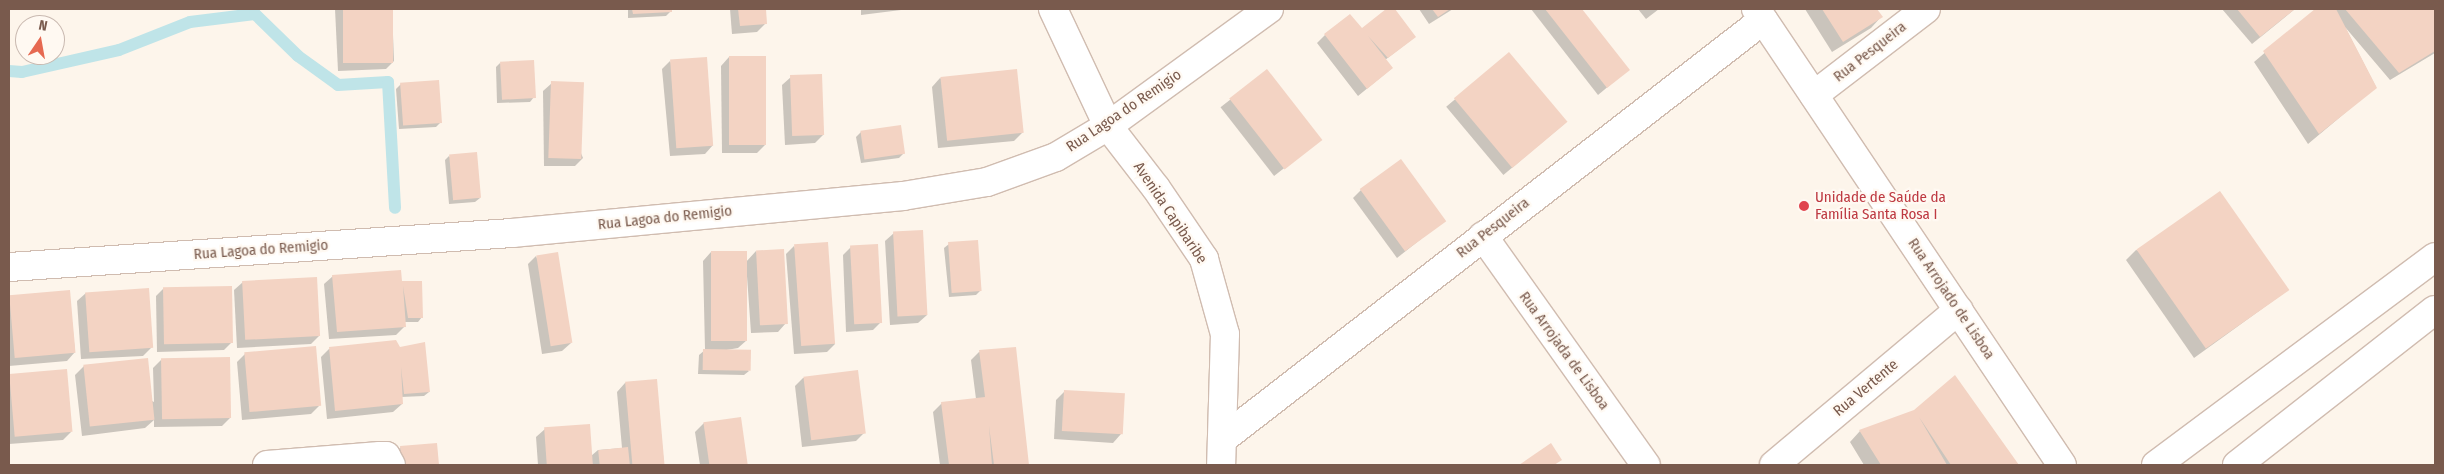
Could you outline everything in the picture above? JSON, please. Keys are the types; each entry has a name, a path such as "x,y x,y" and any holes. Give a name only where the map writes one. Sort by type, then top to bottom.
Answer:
{"street":[{"name":"Avenida Capibaribe","path":"1053,9 1108,126 1156,188 1204,259 1225,334 1224,438 1221,465"},
{"name":"Rua Lagoa do Remigio","path":"9,267 512,233 903,196 987,182 1056,157 1108,126 1269,9"},
{"name":"Rua Pesqueira","path":"1814,95 1926,9"},
{"name":"Rua Pesqueira","path":"1224,438 1483,236 1760,14"},
{"name":"Rua Arrojado de Lisboa","path":"1760,14 2062,465"},
{"name":"Rua Arrojada de Lisboa","path":"1483,236 1646,465"},
{"path":"2156,465 2435,257"},
{"name":"Rua Vertente","path":"1774,465 1959,310"},
{"path":"2237,465 2435,310"},
{"path":"2341,327 2366,363"},
{"path":"267,465 386,456 391,465"}],"building":[{"path":"343,9 393,9 393,63 343,63"},
{"path":"632,9 672,9 672,12 633,14"},
{"path":"738,9 766,9 767,24 740,26"},
{"path":"1386,9 1395,9 1416,37 1388,58 1368,36 1393,68 1367,89 1324,34 1350,14 1362,28"},
{"path":"1432,9 1450,9 1438,17"},
{"path":"1545,9 1582,9 1630,70 1607,88"},
{"path":"1822,9 1877,9 1883,17 1843,42"},
{"path":"2237,9 2295,9 2260,37"},
{"path":"2315,9 2336,9 2377,88 2319,134 2263,51"},
{"path":"2345,9 2435,9 2435,51 2399,73"},
{"path":"1509,52 1567,122 1512,168 1454,98"},
{"path":"729,56 766,56 766,145 729,145"},
{"path":"707,57 713,146 676,148 670,60"},
{"path":"534,60 536,98 502,100 500,62"},
{"path":"1017,69 1024,133 947,141 940,77"},
{"path":"1267,69 1322,140 1285,169 1229,99"},
{"path":"822,74 824,135 792,136 790,75"},
{"path":"439,80 442,123 403,126 400,83"},
{"path":"551,81 584,82 581,159 548,158"},
{"path":"901,125 905,154 864,159 860,131"},
{"path":"477,152 481,198 453,200 449,154"},
{"path":"1401,159 1446,221 1405,251 1360,189"},
{"path":"2220,191 2289,290 2206,349 2136,250"},
{"path":"923,230 927,315 897,316 893,232"},
{"path":"978,240 982,291 952,293 948,242"},
{"path":"828,242 835,344 801,346 794,244"},
{"path":"878,244 882,323 854,324 850,245"},
{"path":"784,249 788,324 760,325 756,250"},
{"path":"711,251 747,251 747,341 711,341"},
{"path":"558,252 572,343 551,346 536,255"},
{"path":"401,270 402,281 422,281 423,318 408,318 403,286 406,327 337,332 332,275"},
{"path":"317,277 320,336 245,340 242,281"},
{"path":"232,286 233,343 164,344 163,287"},
{"path":"149,288 153,348 89,352 85,292"},
{"path":"70,290 75,353 15,358 9,295"},
{"path":"396,340 400,347 425,342 430,392 404,394 401,367 403,404 335,411 329,347"},
{"path":"316,346 321,406 250,412 244,352"},
{"path":"1016,347 1029,465 994,465 989,426 992,465 949,465 941,402 985,397 979,350"},
{"path":"703,349 751,350 751,371 703,370"},
{"path":"230,357 231,418 162,419 161,358"},
{"path":"148,358 154,420 90,426 83,365"},
{"path":"67,369 72,432 15,437 9,374"},
{"path":"858,370 866,434 811,440 803,377"},
{"path":"1955,375 2019,465 1951,465 1919,417 1947,465 1881,465 1859,430 1914,410"},
{"path":"657,379 664,465 632,465 625,382"},
{"path":"1064,390 1125,393 1123,434 1062,431"},
{"path":"741,417 748,465 709,465 703,422"},
{"path":"590,424 593,465 547,465 544,427"},
{"path":"437,443 439,465 402,465 400,446"},
{"path":"1551,443 1562,460 1554,465 1519,465"},
{"path":"628,447 630,465 600,465 598,450"}],"waterway":[{"path":"9,71 22,72 119,50 190,22 255,14 298,56 338,85 388,82 395,208"}],"place":[{"name":"Unidade de Saúde da Família Santa Rosa I","path":"1804,206"}]}
